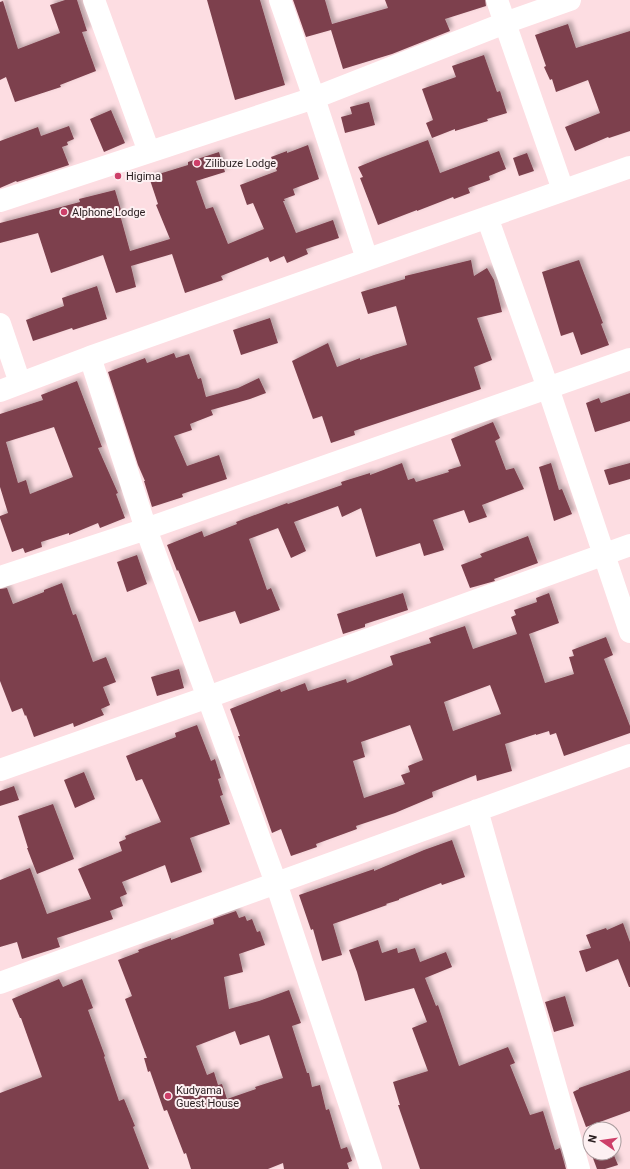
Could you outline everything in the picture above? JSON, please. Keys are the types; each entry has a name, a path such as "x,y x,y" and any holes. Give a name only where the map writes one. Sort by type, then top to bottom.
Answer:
{"street":[{"path":"94,0 149,152"},
{"path":"280,0 367,259"},
{"path":"497,0 563,190"},
{"path":"0,201 314,98 505,23 570,0"},
{"path":"0,391 90,357 630,167"},
{"path":"487,217 548,388 630,632"},
{"path":"0,324 20,383"},
{"path":"90,357 146,529 276,883 371,1169"},
{"path":"0,577 146,529 630,359"},
{"path":"0,770 208,697 630,545"},
{"path":"0,983 630,755"},
{"path":"477,810 579,1169"}],"building":[{"path":"65,0 77,0 87,31 82,32 96,71 60,85 61,87 15,102 6,77 0,80 0,2 3,1 18,49 60,33 50,5"},
{"path":"207,0 260,0 285,85 235,100"},
{"path":"293,0 325,0 332,24 388,8 385,0 485,0 486,6 445,19 450,31 392,54 343,69 331,30 306,37"},
{"path":"568,24 576,48 630,31 630,131 609,138 608,137 575,151 565,127 600,113 588,80 556,92 552,79 550,80 544,67 546,66 535,35"},
{"path":"484,55 497,92 500,91 507,113 487,119 488,121 455,131 455,129 432,138 426,123 433,120 422,89 456,77 452,66"},
{"path":"369,102 375,125 345,133 341,117 352,114 350,107"},
{"path":"111,110 125,143 104,152 90,119"},
{"path":"69,126 74,139 67,142 68,145 62,147 69,165 17,182 16,181 0,188 0,141 38,127 41,136"},
{"path":"428,140 440,173 499,151 506,169 489,176 490,180 468,188 470,193 454,199 453,197 378,225 360,178 363,177 358,167"},
{"path":"308,145 319,179 293,189 295,195 284,199 285,201 283,201 296,233 333,220 339,238 306,249 308,254 287,263 284,256 270,262 268,257 221,276 223,280 185,293 172,254 131,266 136,287 116,293 103,255 51,273 38,233 0,243 0,223 80,202 79,199 115,190 130,251 170,239 156,205 158,204 149,177 188,165 188,162 219,152 225,172 196,181 206,209 213,207 228,244 264,229 253,203 247,205 240,185 277,171 271,157"},
{"path":"527,153 534,171 519,176 513,158"},
{"path":"471,260 474,276 487,268 494,280 502,312 477,318 492,360 474,367 481,389 354,431 355,435 331,443 322,416 313,419 292,361 328,343 337,367 360,358 360,360 407,345 396,306 368,314 361,292 405,279 405,276"},
{"path":"579,260 603,323 601,324 609,345 581,355 573,332 561,336 542,272"},
{"path":"97,286 107,319 73,330 72,328 33,341 26,320 64,306 62,298"},
{"path":"270,318 278,343 241,355 233,330"},
{"path":"174,353 176,358 189,354 198,379 201,378 206,397 238,388 259,378 266,393 211,410 213,415 190,424 192,430 174,436 187,466 219,455 227,479 182,494 183,497 152,507 145,481 138,465 108,372 145,358 147,363"},
{"path":"77,381 102,447 98,448 118,493 116,494 125,518 100,528 98,523 69,535 69,533 41,542 42,547 25,553 23,548 12,552 0,518 0,516 8,513 0,487 0,414 43,400 41,395","holes":["54,427 73,477 30,494 26,480 18,483 6,442"]},
{"path":"630,393 630,421 595,432 586,403 599,398 601,403"},
{"path":"493,422 500,438 495,441 506,470 514,468 524,489 482,505 487,517 469,523 464,510 433,520 444,550 424,556 420,543 376,557 361,508 342,517 338,506 294,522 306,551 291,558 278,528 249,539 267,590 271,588 280,610 240,624 235,611 199,622 167,545 202,531 204,537 237,524 236,522 342,485 341,482 370,473 370,475 402,463 408,480 414,478 416,482 449,472 448,470 461,466 451,439"},
{"path":"551,463 559,490 562,489 572,514 554,521 539,467"},
{"path":"630,463 630,479 609,485 604,470"},
{"path":"528,536 538,563 494,579 495,581 470,588 461,565 482,557 480,554"},
{"path":"137,555 147,584 127,592 117,562"},
{"path":"62,583 73,615 76,614 93,662 106,657 116,682 103,687 110,705 101,709 104,715 74,727 73,723 34,737 22,708 12,712 0,681 0,589 7,588 13,604"},
{"path":"403,593 408,610 365,624 365,627 343,634 337,614"},
{"path":"549,593 559,623 529,634 545,683 574,674 569,657 574,656 572,650 606,637 613,655 604,659 630,726 630,733 564,756 556,733 550,735 549,731 505,744 512,771 477,781 476,775 432,792 433,797 395,813 356,826 357,829 316,844 317,847 291,856 281,829 272,833 230,709 280,689 281,692 305,683 308,691 346,679 347,683 393,665 390,656 431,643 429,638 465,626 473,649 517,634 511,617 516,615 514,610 537,602 536,598","holes":["490,685 501,714 453,731 444,702","410,725 423,760 408,766 410,772 401,775 405,784 364,798 353,761 365,757 361,742"]},
{"path":"179,669 184,688 157,696 151,677"},
{"path":"197,725 211,761 215,759 221,778 218,779 223,795 220,796 230,824 190,838 202,872 171,883 165,865 122,882 127,894 120,897 123,906 110,911 113,919 57,938 60,947 22,959 17,942 0,947 0,880 30,868 47,914 91,899 78,869 122,851 119,842 126,839 125,836 161,822 142,779 136,781 126,756 176,737 175,733"},
{"path":"84,772 95,799 75,808 64,780"},
{"path":"14,786 19,800 0,806 0,791"},
{"path":"53,804 74,859 37,874 27,848 18,816"},
{"path":"452,840 465,877 442,885 441,883 386,904 387,905 333,924 342,955 322,961 313,929 311,930 299,895 374,869 374,871"},
{"path":"236,911 239,918 245,916 247,921 252,919 257,932 260,931 265,945 239,954 243,972 224,977 229,1009 259,1001 289,990 301,1023 292,1026 307,1073 309,1073 312,1087 320,1085 326,1110 329,1109 341,1149 347,1147 352,1161 347,1163 349,1169 284,1169 283,1163 268,1169 191,1169 186,1153 184,1154 167,1110 164,1111 150,1071 148,1072 144,1058 147,1058 125,999 132,996 118,960 139,952 138,950 171,938 171,940 214,924 213,919","holes":["235,1031 240,1045 269,1035 283,1078 255,1087 256,1089 227,1099 222,1084 218,1085 214,1072 207,1075 196,1046"]},
{"path":"623,923 630,942 630,987 618,959 586,972 579,951 591,948 586,935 606,928 607,930"},
{"path":"378,940 382,953 397,948 398,953 415,948 420,962 446,952 452,967 425,978 436,1006 438,1005 459,1066 508,1047 515,1063 510,1065 530,1115 543,1111 555,1150 560,1148 566,1169 420,1169 398,1105 400,1105 393,1082 428,1071 412,1028 427,1022 414,988 365,1001 349,950"},
{"path":"59,979 63,987 82,979 93,1008 88,1010 105,1056 104,1057 119,1101 124,1099 135,1126 133,1127 149,1169 0,1169 0,1093 42,1077 21,1018 12,999"},
{"path":"565,996 574,1026 554,1032 545,1002"},
{"path":"630,1070 630,1111 602,1121 584,1121 573,1092 579,1088"},
{"path":"594,1161 616,1161 618,1165 605,1169 597,1169"}],"place":[{"name":"Zilibuze Lodge","path":"197,163"},
{"name":"Higima","path":"118,176"},
{"name":"Alphone Lodge","path":"64,212"},
{"name":"Kudyama Guest House","path":"168,1096"}]}
